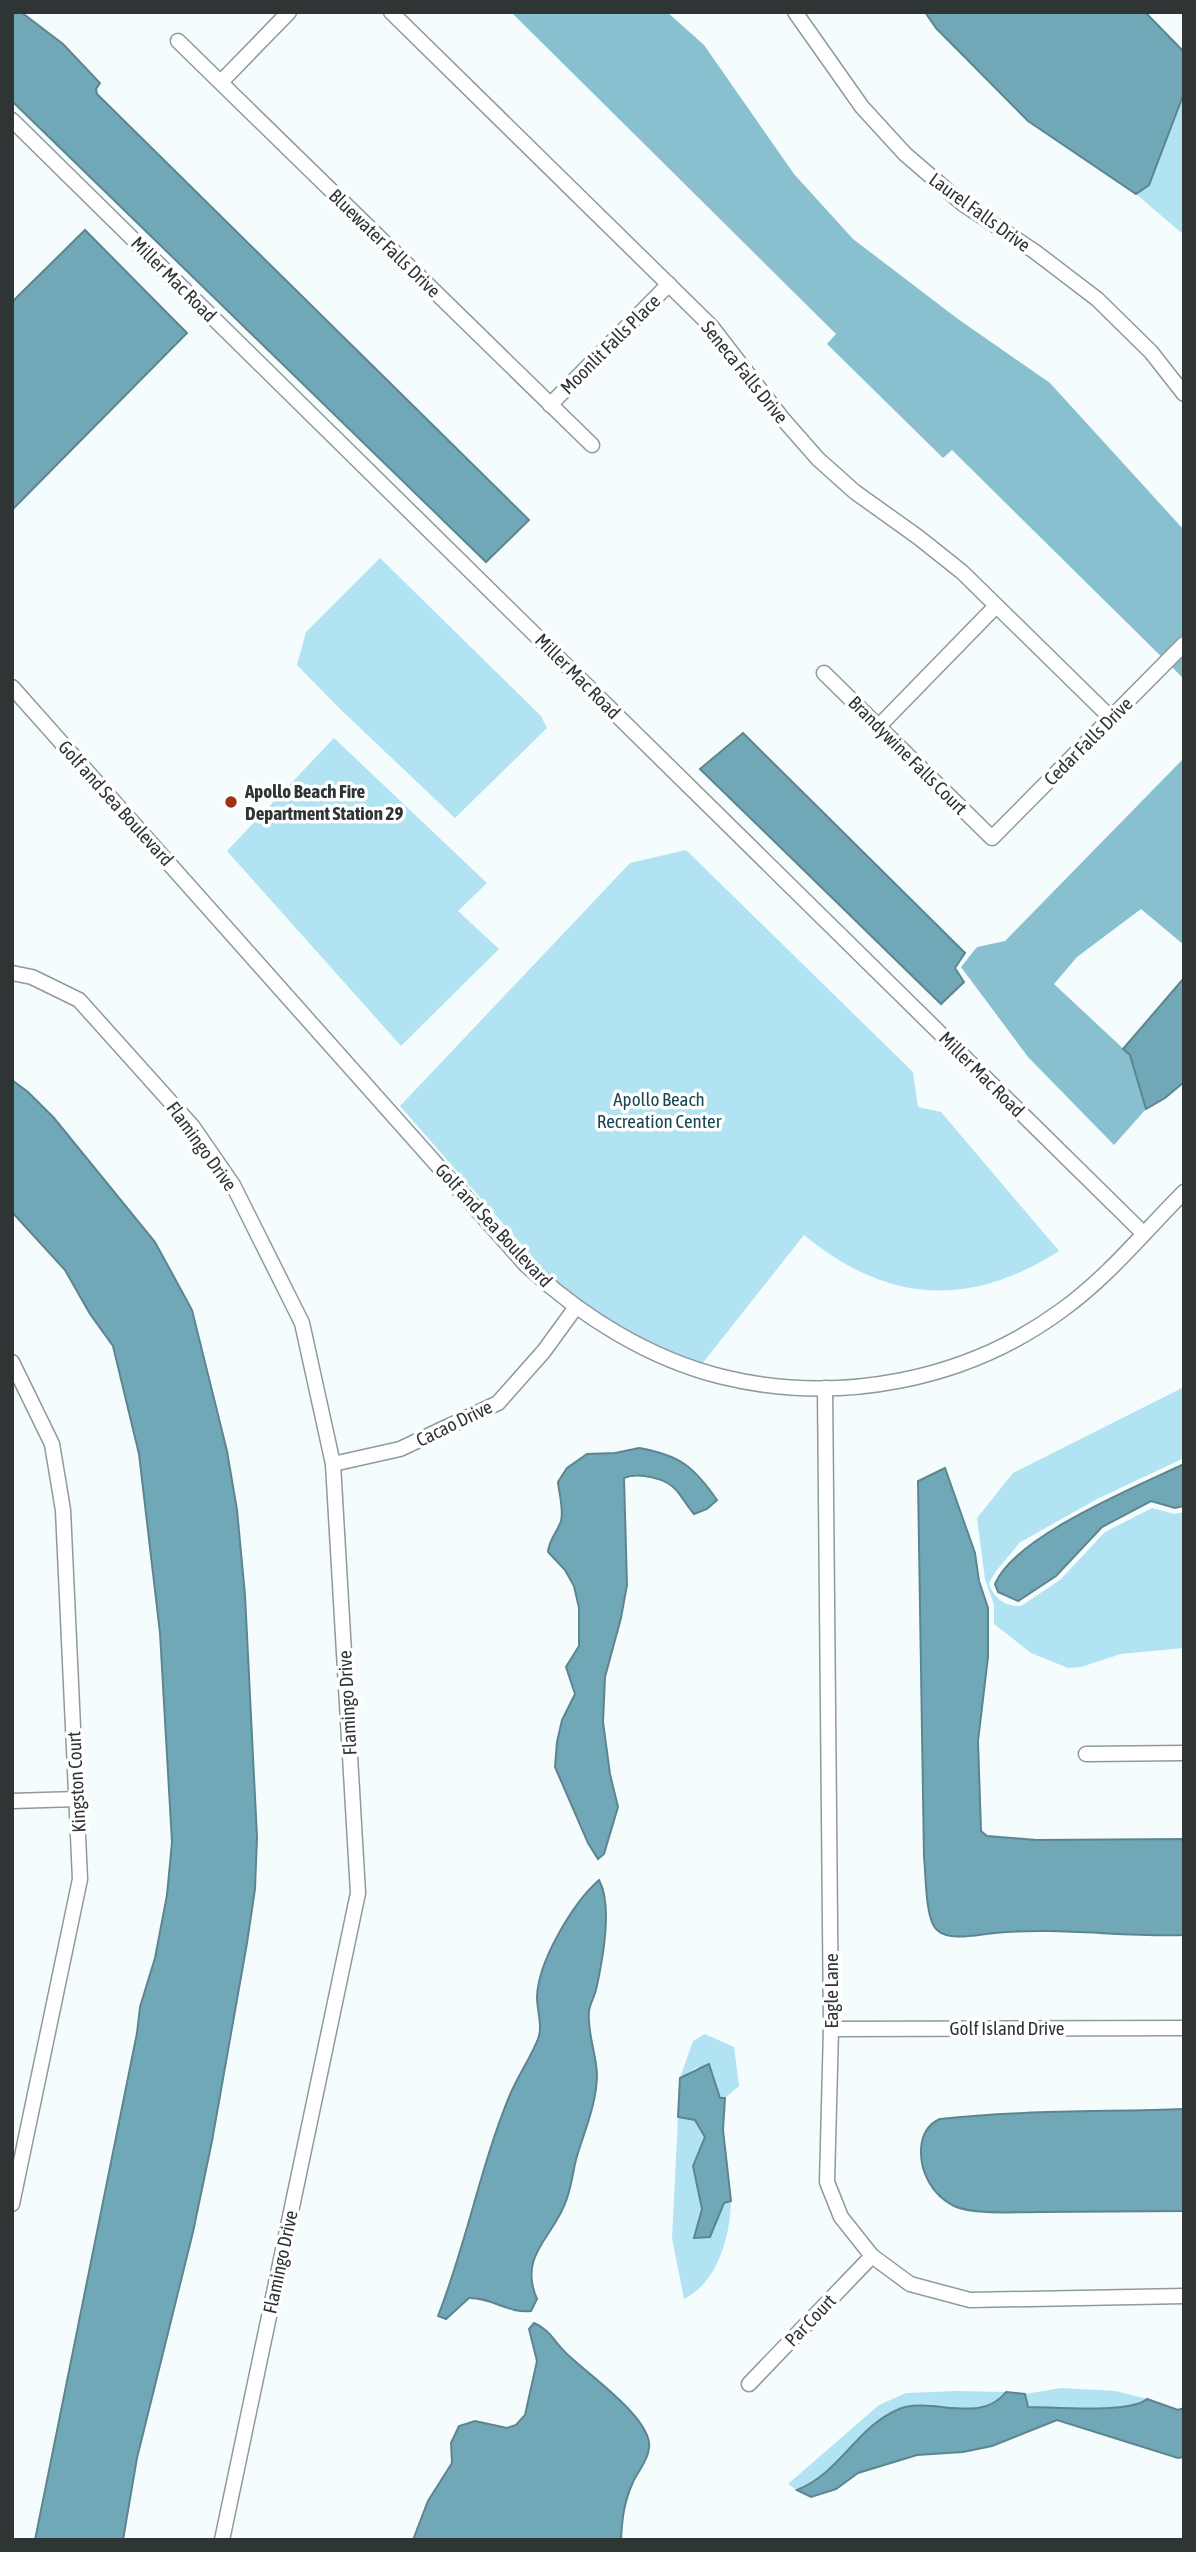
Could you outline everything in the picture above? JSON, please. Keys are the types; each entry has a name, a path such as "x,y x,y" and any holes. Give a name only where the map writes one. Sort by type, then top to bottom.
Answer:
{"street":[{"path":"221,82 289,12"},
{"name":"Seneca Falls Drive","path":"391,12 710,326 782,418 818,459 855,492 962,572 1111,718"},
{"name":"Laurel Falls Drive","path":"794,12 862,107 905,154 963,204 1034,251 1097,299 1151,352 1184,394"},
{"name":"Bluewater Falls Drive","path":"178,41 592,445"},
{"name":"Miller Mac Road","path":"12,120 1143,1233"},
{"name":"Moonlit Falls Place","path":"550,405 669,284"},
{"path":"879,726 996,606"},
{"name":"Cedar Falls Drive","path":"992,838 1184,644"},
{"name":"Brandywine Falls Court","path":"824,673 992,838"},
{"name":"Golf and Sea Boulevard","path":"12,687 526,1265 576,1307 614,1332 692,1367 755,1384 825,1388 900,1381 972,1360 1043,1323 1084,1293 1184,1192"},
{"name":"Flamingo Drive","path":"12,973 32,977 79,1000 193,1127 233,1185 302,1323 333,1464 358,1893 222,2540"},
{"name":"Cacao Drive","path":"333,1464 400,1449 498,1403 544,1351 576,1307"},
{"name":"Kingston Court","path":"12,1363 52,1444 63,1510 80,1880 12,2204"},
{"name":"Eagle Lane","path":"825,1388 831,2029 827,2182 841,2217 872,2256 910,2284 970,2300 1184,2296"},
{"path":"1086,1754 1184,1753"},
{"path":"12,1801 77,1800"},
{"name":"Golf Island Drive","path":"831,2029 1184,2028"},
{"name":"Par Court","path":"749,2384 872,2256"}],"green space":[{"path":"1184,93 1184,235 1136,194 1149,184"},
{"path":"380,558 541,716 547,728 455,818 297,665 306,632"},
{"path":"334,738 487,883 458,911 499,949 401,1046 227,851"},
{"name":"Apollo Beach Recreation Center","path":"686,850 913,1072 918,1107 941,1112 1059,1251 1025,1270 992,1283 960,1289 928,1290 897,1285 866,1274 835,1258 804,1235 698,1369 576,1307 400,1106 630,863"},
{"path":"1184,1387 1184,1458 1097,1499 1019,1543 989,1584 1001,1601 1021,1606 1060,1580 1105,1532 1152,1508 1174,1514 1184,1512 1184,1648 1121,1654 1081,1667 1068,1668 1031,1653 994,1624 994,1605 985,1579 977,1518 1013,1473"},
{"path":"705,2034 734,2047 739,2086 725,2098 720,2098 697,2067 680,2078 693,2041"},
{"path":"678,2117 695,2120 705,2137 693,2166 710,2237 724,2202 731,2201 725,2243 714,2270 706,2282 684,2299 672,2238"},
{"path":"1061,2388 1116,2391 1147,2399 1125,2407 1027,2407 1025,2394"},
{"path":"1006,2392 995,2402 983,2407 969,2409 910,2406 897,2410 870,2428 837,2462 812,2482 797,2490 788,2484 879,2405 906,2393"}],"shaded area":[{"path":"12,12 21,12 63,44 100,83 96,89 97,94 529,520 486,562 12,101"},
{"path":"511,12 667,12 704,45 794,174 853,239 958,319 1050,383 1184,530 1184,679 952,450 943,458 827,344 836,334"},
{"path":"925,12 1145,12 1184,52 1184,93 1149,185 1136,194 1028,121 936,28"},
{"path":"85,230 187,333 12,510 12,302"},
{"path":"743,733 965,953 955,968 964,982 941,1004 700,769"},
{"path":"1184,758 1184,945 1141,909 1077,957 1054,984 1130,1055 1146,1109 1114,1145 1028,1057 961,967 977,947 1005,941"},
{"path":"1184,978 1184,1082 1146,1109 1130,1055 1123,1049"},
{"path":"12,1080 54,1118 155,1242 192,1310 227,1451 237,1510 245,1595 257,1837 255,1889 212,2141 193,2232 137,2458 123,2540 35,2540 140,2007 155,1958 167,1895 172,1842 160,1633 139,1454 113,1346 90,1314 65,1270 12,1212"},
{"path":"639,1448 665,1454 685,1464 717,1500 707,1509 694,1514 672,1486 644,1476 624,1478 627,1585 605,1677 603,1722 610,1774 618,1807 604,1854 598,1859 588,1843 555,1767 562,1720 575,1694 566,1667 579,1646 579,1608 574,1586 565,1570 548,1552 561,1521 558,1482 567,1468 587,1454 615,1453"},
{"path":"1184,1464 1184,1506 1175,1508 1151,1501 1102,1527 1056,1576 1018,1601 998,1592 995,1584 1007,1566 1026,1548 1108,1499"},
{"path":"945,1468 975,1553 979,1581 988,1608 988,1657 978,1741 981,1831 987,1836 1036,1840 1184,1839 1184,1935 1018,1931 949,1936 933,1925 928,1907 924,1857 918,1481"},
{"path":"599,1880 606,1919 603,1950 589,2019 597,2074 595,2095 567,2198 535,2257 532,2283 537,2299 531,2311 523,2311 469,2298 446,2319 438,2316 490,2151 509,2097 539,2034 537,1997 543,1967 568,1918"},
{"path":"709,2064 720,2098 725,2098 723,2130 731,2201 724,2203 710,2237 694,2238 702,2209 693,2166 705,2137 695,2120 678,2117 680,2078"},
{"path":"1184,2109 1184,2211 983,2212 962,2209 939,2196 925,2174 921,2158 924,2135 932,2124 940,2119 1031,2113"},
{"path":"534,2323 548,2332 565,2352 616,2396 640,2423 647,2436 648,2453 627,2497 621,2540 413,2540 428,2501 452,2463 451,2443 459,2426 475,2421 507,2428 516,2425 525,2415 537,2361 529,2329"},
{"path":"1006,2392 1025,2394 1028,2407 1125,2407 1147,2399 1178,2410 1184,2408 1184,2457 1178,2458 1057,2420 992,2446 963,2452 917,2455 858,2473 836,2489 811,2497 797,2490 825,2473 870,2428 897,2410 910,2406 969,2409 982,2407 995,2402"}],"place":[{"name":"Apollo Beach Fire Department Station 29","path":"231,802"}]}
